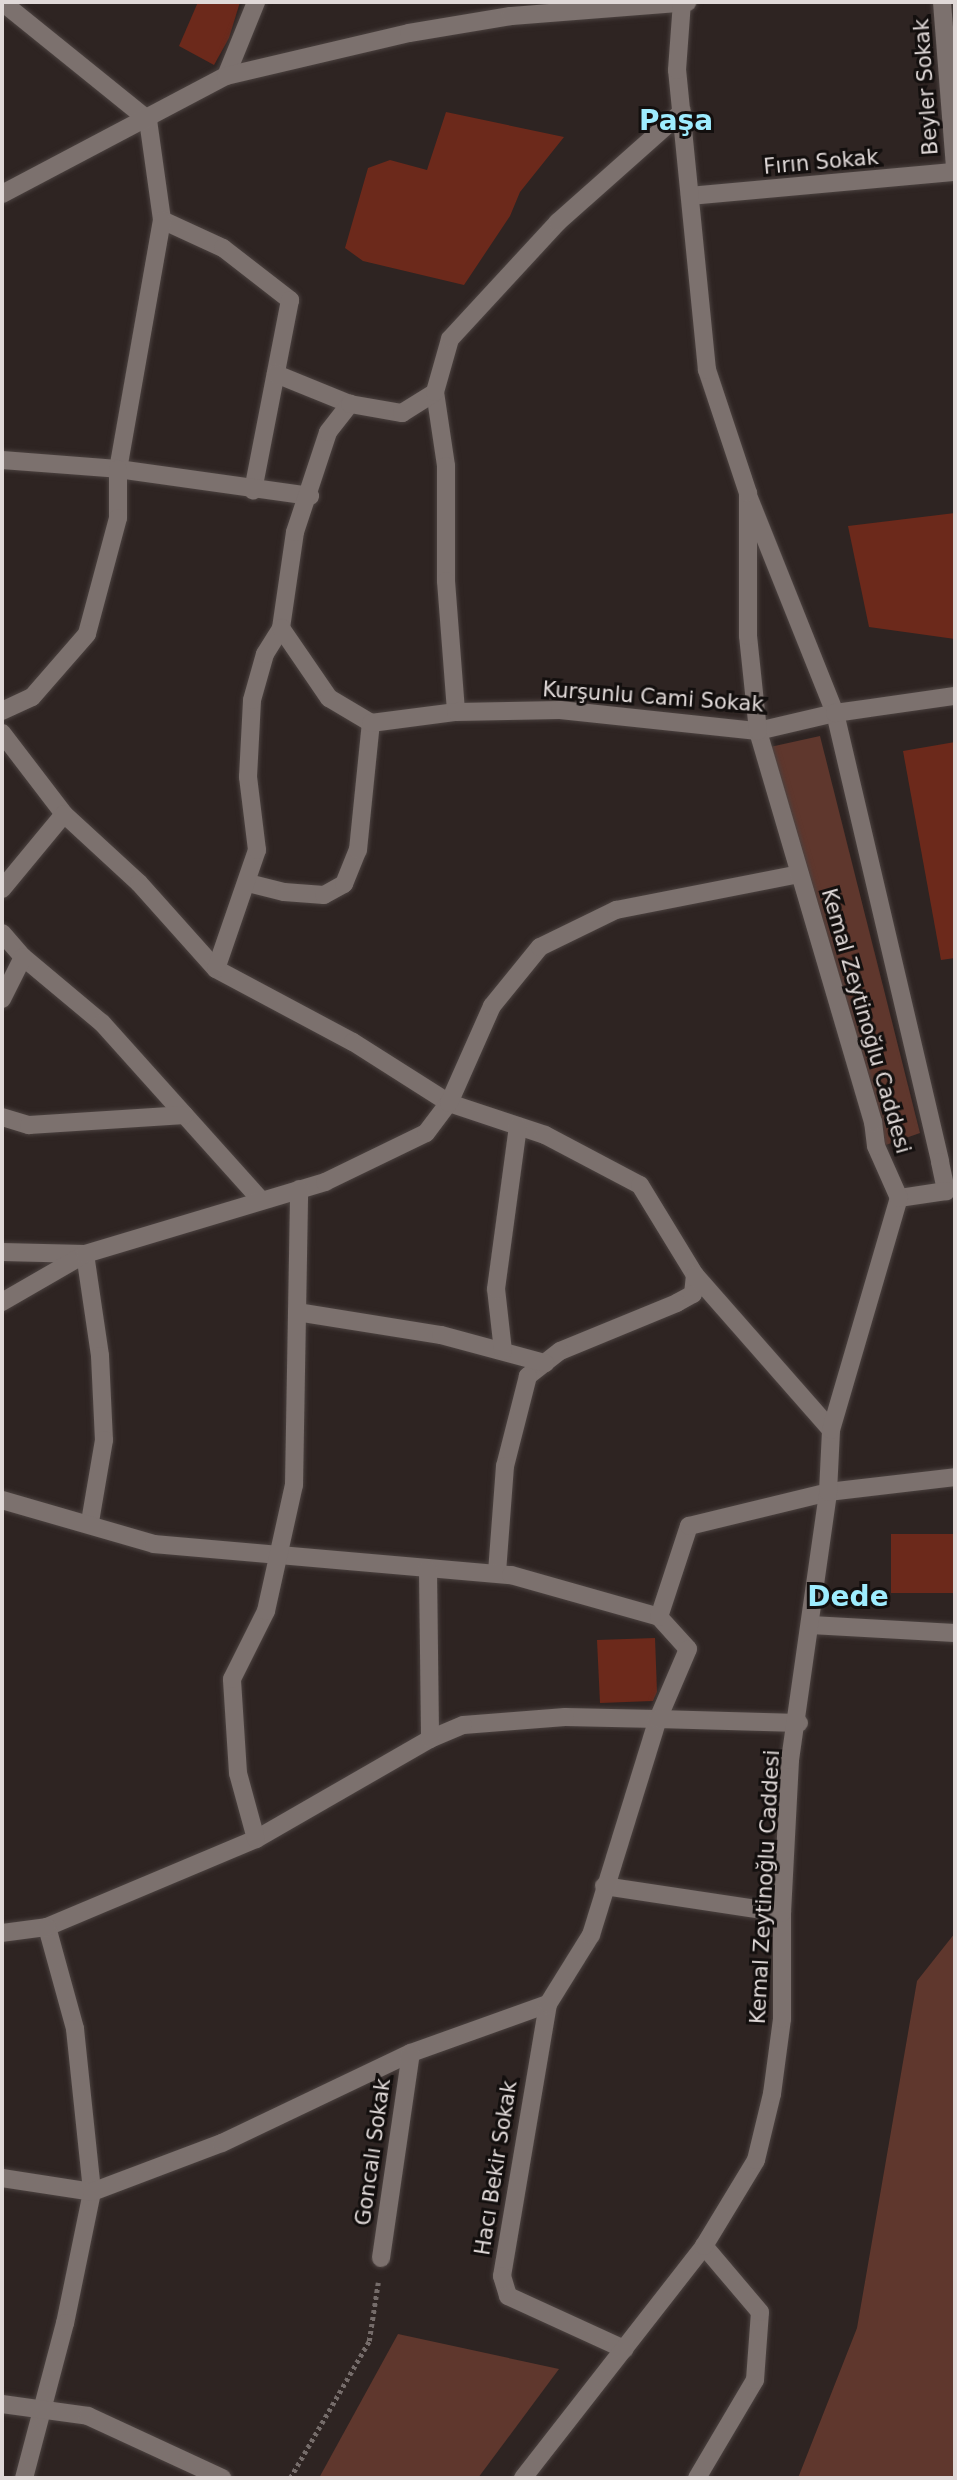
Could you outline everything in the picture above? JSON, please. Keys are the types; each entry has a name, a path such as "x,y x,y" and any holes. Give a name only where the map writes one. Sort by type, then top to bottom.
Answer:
{"street":[{"path":"2,2 148,120 162,220 118,469 118,518 87,634 32,697 2,711"},
{"path":"226,76 256,2"},
{"path":"2,194 148,120 226,76 409,33 511,16 678,2"},
{"name":"Kemal Zeytinoğlu Caddesi","path":"523,2478 705,2246 755,2160 772,2094 782,2019 782,1913 790,1760 799,1723 828,1492 831,1430 899,1198 876,1146 873,1122 758,731 748,636 748,493 707,370 677,70 678,2"},
{"name":"Beyler Sokak","path":"942,2 955,170"},
{"path":"456,712 446,581 446,466 435,392 450,339 558,222 682,112"},
{"name":"Fırın Sokak","path":"690,196 955,170"},
{"path":"162,220 223,248 290,300 253,490"},
{"path":"276,374 350,404 402,413 435,392"},
{"path":"216,969 257,850 248,777 252,700 265,654 281,628 296,532 310,496 328,432 350,404"},
{"path":"2,460 118,469 310,496"},
{"path":"748,493 835,713 950,1190 899,1198"},
{"path":"247,883 284,892 324,895 344,884 358,850 371,723 329,698 281,628"},
{"name":"Kurşunlu Cami Sokak","path":"371,723 456,712 560,710 758,731 835,713 955,696"},
{"path":"2,733 64,814 139,883 216,969 354,1042 449,1103 518,1126 640,1185 695,1275 831,1430"},
{"path":"2,889 64,814"},
{"path":"2,1302 85,1254 326,1182 426,1133 449,1103 492,1006 540,947 616,911 800,874"},
{"path":"2,933 23,957 103,1023 261,1200"},
{"path":"2,999 23,957"},
{"path":"2,1117 29,1125 185,1115"},
{"path":"503,1351 496,1289 518,1126"},
{"path":"256,1839 239,1773 232,1679 266,1611 294,1485 299,1189"},
{"path":"2,1252 85,1254"},
{"path":"85,1254 100,1356 104,1440 90,1522"},
{"path":"497,1573 505,1466 528,1376 561,1351 693,1294 695,1275"},
{"path":"297,1312 442,1335 545,1363"},
{"path":"659,1617 689,1526 828,1492 955,1477"},
{"path":"2,1500 90,1522 154,1544 280,1552 428,1570 497,1573 659,1617 688,1649 658,1719 583,1953 548,2004 411,2053 222,2143 92,2192 2,2178"},
{"path":"428,1570 430,1739"},
{"path":"811,1625 955,1633"},
{"path":"2,1933 47,1927 256,1839 430,1739 463,1725 565,1717 799,1723"},
{"path":"604,1886 782,1913"},
{"path":"24,2478 92,2192 75,2029 47,1927"},
{"name":"Hacı Bekir Sokak","path":"548,2004 502,2276 508,2296 624,2349"},
{"name":"Goncalı Sokak","path":"381,2258 411,2053"},
{"path":"697,2478 755,2380 760,2312 705,2246"},
{"path":"2,2404 88,2417 222,2478"}],"path":[{"path":"290,2478 369,2341 381,2258"}],"shaded area":[{"path":"820,736 920,1133 880,1147 770,747"},
{"path":"955,1933 955,2478 798,2478 857,2328 917,1981"},
{"path":"398,2334 559,2369 478,2478 319,2478"}],"building":[{"path":"198,2 240,2 229,38 214,65 179,46"},
{"path":"446,112 564,137 520,192 510,216 464,285 363,261 345,248 368,168 390,160 427,170"},
{"path":"955,513 955,639 869,627 848,526"},
{"path":"955,742 955,958 941,960 903,751"},
{"path":"891,1534 955,1534 955,1593 891,1593"},
{"path":"655,1638 657,1692 653,1701 600,1703 597,1640"}],"district":[{"name":"Paşa","path":"676,121"},
{"name":"Dede","path":"848,1597"}]}
